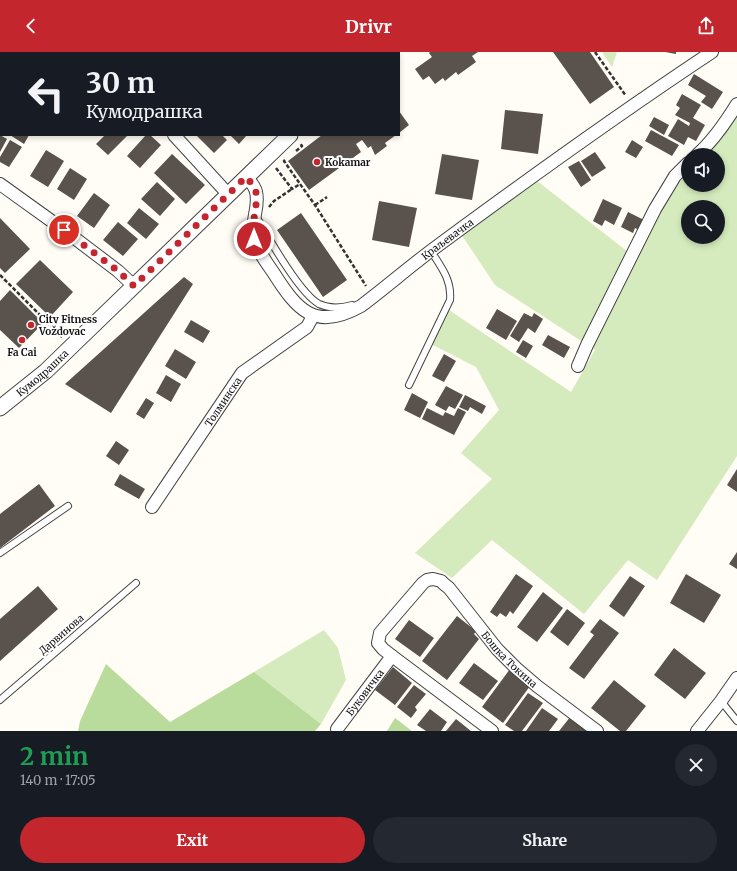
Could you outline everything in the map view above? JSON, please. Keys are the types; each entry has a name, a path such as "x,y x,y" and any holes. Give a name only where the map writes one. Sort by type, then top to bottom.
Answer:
{"street":[{"name":"Краљевачка","path":"313,316 324,318 338,316 350,312 364,303 431,251 624,110 712,52"},
{"path":"704,148 716,135 737,104"},
{"path":"175,136 228,194"},
{"name":"Кумодрашка","path":"0,408 46,371 246,177 294,137"},
{"path":"578,366 655,209 675,176 681,170"},
{"path":"246,177 254,186 256,192 255,215 252,229 254,239 284,290 295,304 313,316"},
{"path":"0,184 118,271 134,286"},
{"name":"Толминска","path":"152,508 242,373 307,327 313,316"},
{"name":"Бошка Токина","path":"392,656 378,643 380,632 423,583 427,580 433,579 441,581 449,588 496,649 537,686 597,731"},
{"path":"392,656 492,731"},
{"name":"Буковичка","path":"337,729 392,656"},
{"path":"697,731 737,678"}],"lane":[{"path":"255,215 301,287 314,300 334,308 364,303"},
{"path":"409,385 450,300 451,290 448,281 431,251"},
{"path":"0,553 68,506"},
{"name":"Дарвинова","path":"0,700 136,583"},
{"path":"721,701 737,721"}],"path":[{"path":"596,52 630,102"},
{"path":"294,137 302,146 284,160 315,205 367,288 373,284"},
{"path":"272,163 292,189"},
{"path":"266,210 274,201 300,184"},
{"path":"315,205 327,197"},
{"path":"0,275 71,346"}],"green space":[{"path":"602,52 617,52 612,67"},
{"path":"737,118 737,456 657,580 628,560 584,614 492,540 452,578 415,553 492,479 461,453 499,410 476,367 429,343 446,308 571,392 595,350 495,285 459,231 532,177 637,259 672,192 681,181 681,192 725,192 725,148 712,148"},
{"path":"324,630 338,648 346,680 321,724 254,672"},
{"path":"106,664 170,722 254,672 321,724 315,731 78,731 80,721"},
{"path":"395,718 412,731 387,731"}],"building":[{"path":"478,52 472,56 476,62 458,75 456,72 445,81 443,78 435,84 429,76 423,80 415,69 432,57 429,53"},
{"path":"553,52 590,52 614,87 590,104"},
{"path":"665,52 676,52 676,54"},
{"path":"694,74 723,92 712,109 701,102 706,96 688,85"},
{"path":"682,94 701,105 693,118 705,125 696,141 688,137 684,145 668,136 678,119 689,126 690,123 675,115 680,108 676,105"},
{"path":"505,110 543,114 538,154 501,149"},
{"path":"400,112 409,125 400,132"},
{"path":"654,117 669,125 664,135 649,126"},
{"path":"651,130 679,145 672,156 645,141"},
{"path":"0,136 2,136 7,139 0,152"},
{"path":"12,136 28,136 24,144"},
{"path":"104,136 127,136 108,155 96,144"},
{"path":"145,136 151,136 161,145 140,168 127,156"},
{"path":"197,136 223,136 227,140 214,153"},
{"path":"231,136 246,136 239,144"},
{"path":"321,136 395,136 385,143 387,146 375,155 371,146 368,148 362,140 356,144 361,152 309,190 288,161"},
{"path":"10,140 22,147 9,167 0,162 0,157"},
{"path":"632,140 643,147 636,158 625,152"},
{"path":"46,150 64,161 48,187 30,176"},
{"path":"595,152 606,168 592,177 581,161"},
{"path":"172,154 205,185 186,204 154,173"},
{"path":"442,154 479,160 472,200 435,194"},
{"path":"579,161 591,180 581,187 568,167"},
{"path":"70,168 87,179 74,200 57,189"},
{"path":"157,182 175,199 160,216 141,199"},
{"path":"94,193 110,205 94,228 77,216"},
{"path":"603,199 622,208 614,225 605,220 602,226 593,221"},
{"path":"379,201 417,208 409,247 372,240"},
{"path":"139,208 159,224 146,239 127,223"},
{"path":"628,212 644,220 639,230 635,228 633,233 621,227"},
{"path":"301,213 347,280 323,297 277,230"},
{"path":"0,218 30,249 5,273 0,268"},
{"path":"118,222 138,239 123,256 103,240"},
{"path":"40,260 73,292 50,317 16,284"},
{"path":"184,277 193,284 111,413 65,384"},
{"path":"10,290 43,323 19,348 0,330 0,301"},
{"path":"497,309 517,321 506,340 486,328"},
{"path":"524,313 532,317 534,313 543,319 535,333 528,328 519,342 510,336"},
{"path":"191,320 210,331 203,343 184,332"},
{"path":"548,335 570,347 564,358 542,345"},
{"path":"523,340 533,346 526,358 516,352"},
{"path":"175,349 196,362 186,379 165,366"},
{"path":"444,354 456,361 444,382 432,376"},
{"path":"166,375 181,384 171,402 156,393"},
{"path":"446,386 463,395 455,409 449,406 446,411 435,405"},
{"path":"412,393 428,402 420,418 404,410"},
{"path":"465,395 486,406 482,414 470,407 468,411 459,407"},
{"path":"146,398 154,403 144,419 136,414"},
{"path":"427,408 443,416 445,412 454,416 458,408 466,412 454,435 422,419"},
{"path":"116,441 129,450 119,465 106,456"},
{"path":"737,469 737,492 727,485"},
{"path":"120,474 145,489 139,499 114,485"},
{"path":"39,484 55,506 0,548 0,514"},
{"path":"737,552 737,569 729,564"},
{"path":"516,574 533,586 513,614 510,611 506,617 500,613 497,617 490,612"},
{"path":"686,574 721,595 704,623 670,603"},
{"path":"630,576 645,586 624,617 609,606"},
{"path":"38,586 58,609 0,661 0,619"},
{"path":"543,592 563,608 537,642 517,627"},
{"path":"567,609 585,623 568,646 550,632"},
{"path":"457,616 476,631 474,634 479,639 447,680 422,661"},
{"path":"600,619 619,633 584,679 569,668 594,635 590,632"},
{"path":"409,620 434,638 420,657 395,639"},
{"path":"674,648 706,673 685,699 654,675"},
{"path":"474,663 498,681 483,700 459,683"},
{"path":"393,667 412,683 395,705 375,690"},
{"path":"510,669 530,686 503,723 482,707"},
{"path":"614,680 646,706 626,731 620,731 591,708"},
{"path":"414,685 426,694 415,707 417,710 411,718 397,707"},
{"path":"528,693 543,703 522,731 514,731 505,725"},
{"path":"542,708 558,719 549,731 526,731"},
{"path":"430,709 447,722 441,731 426,731 417,725"},
{"path":"571,716 590,731 559,731"},
{"path":"456,719 471,731 446,731"}],"place":[{"name":"Kokamar","path":"317,162"},
{"name":"City Fitness Voždovac","path":"31,325"},
{"name":"Fa Cai","path":"22,340"}],"route":[{"path":"64,230 118,271 134,286 246,177 254,186 257,197 252,229 254,239"}]}
